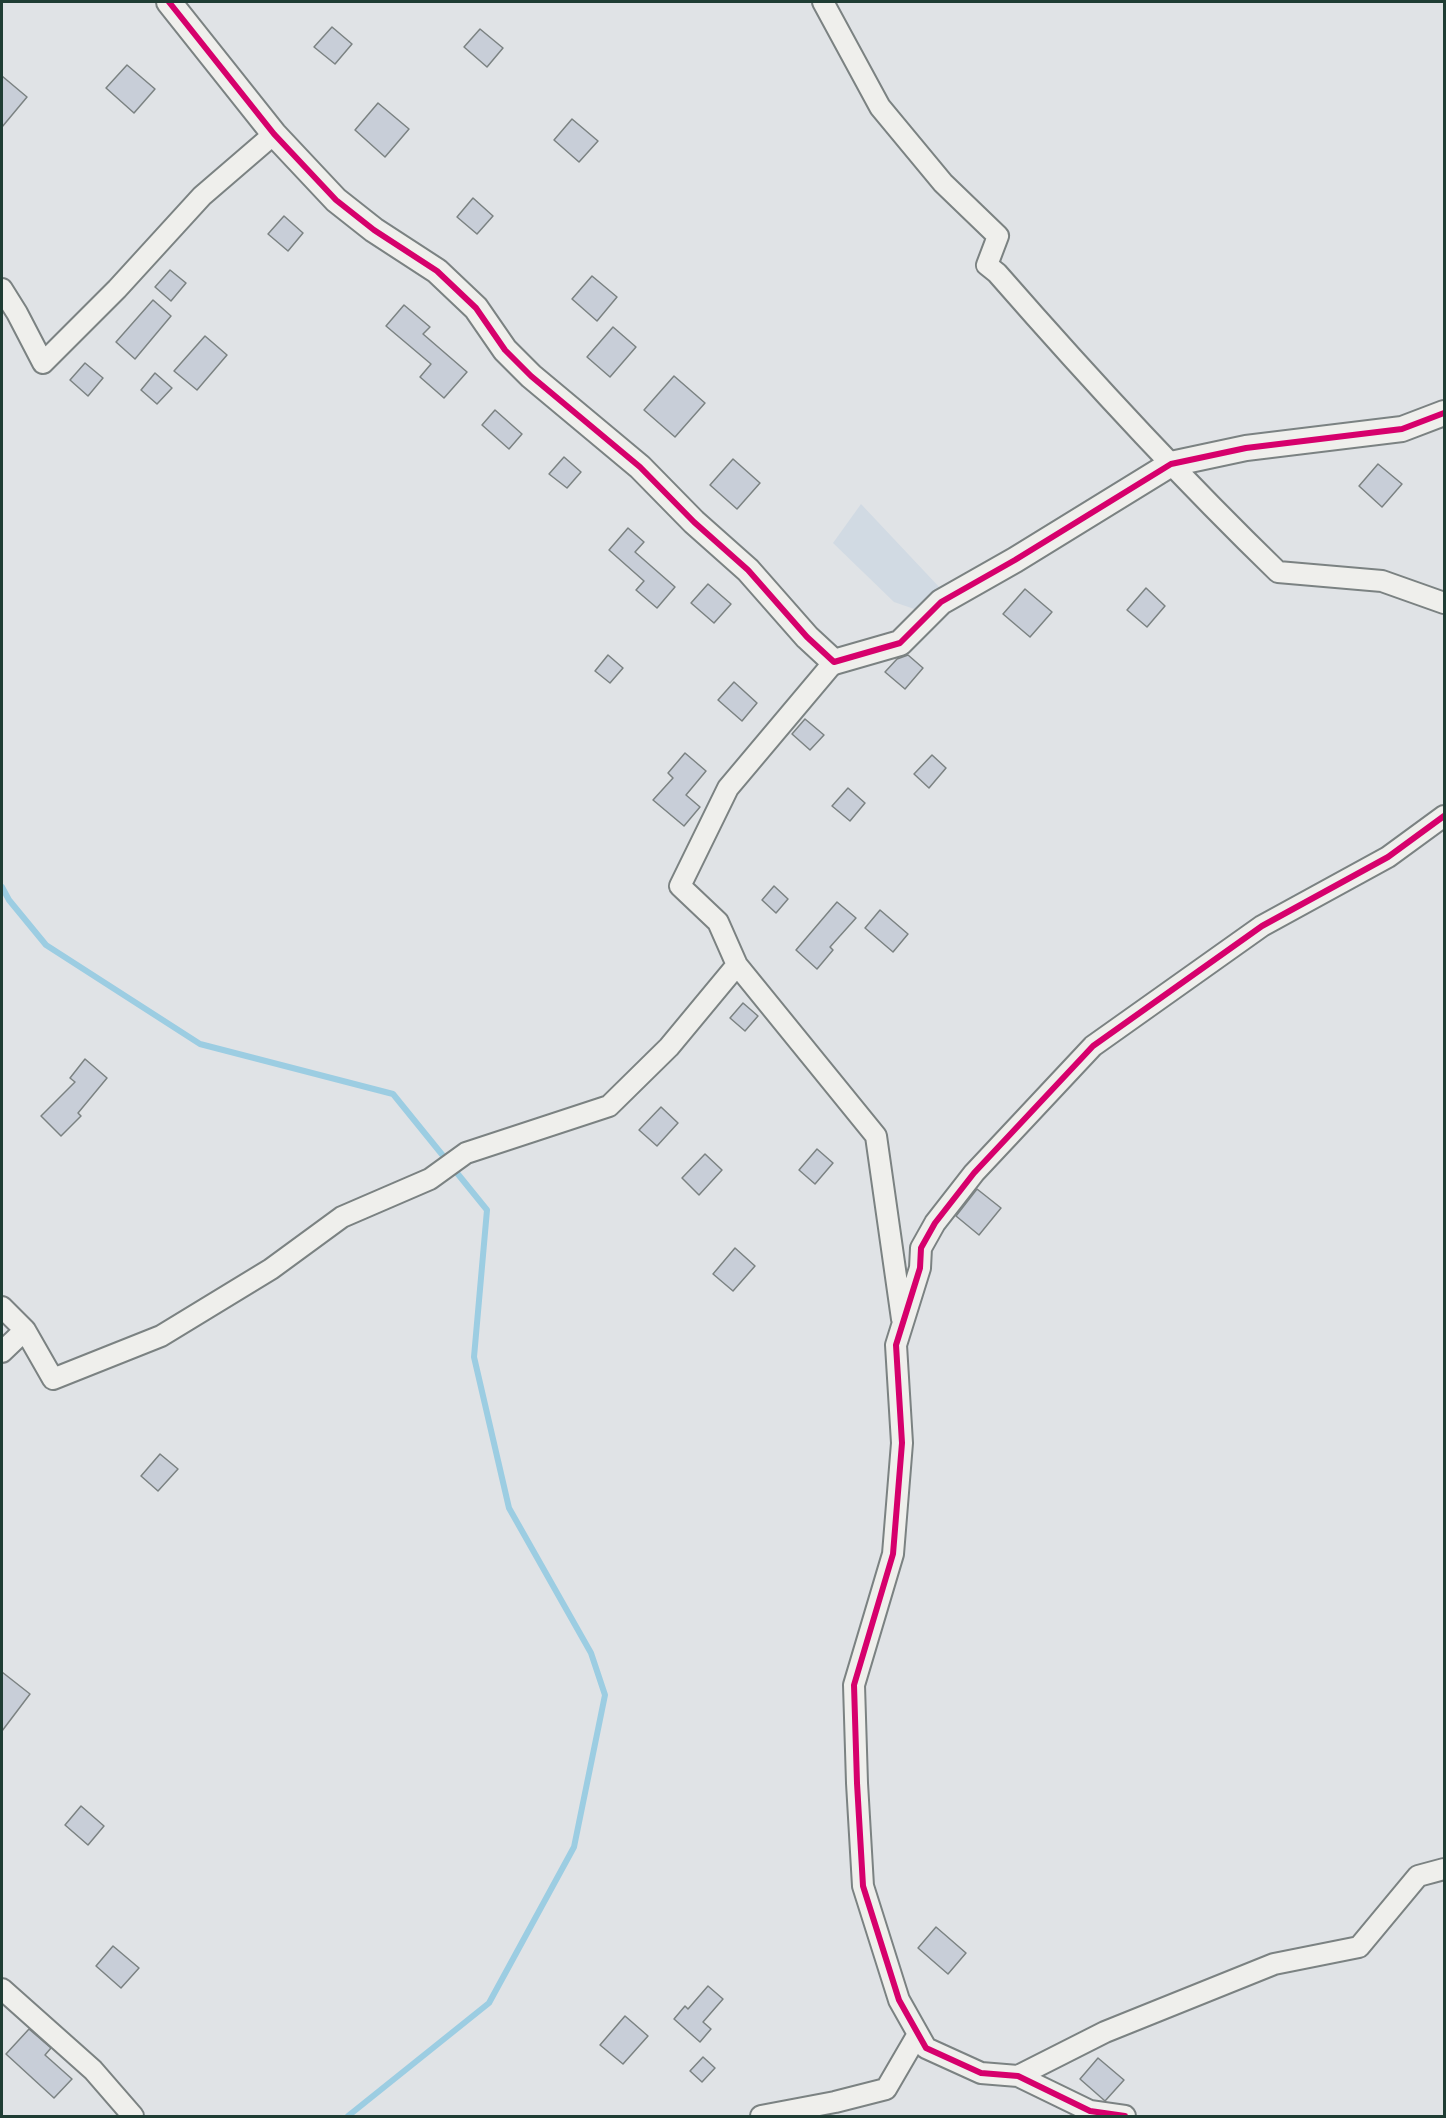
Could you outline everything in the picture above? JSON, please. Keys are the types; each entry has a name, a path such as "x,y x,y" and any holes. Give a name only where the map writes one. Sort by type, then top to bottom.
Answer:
{"street":[{"path":"169,2 274,134 336,200 374,230 437,271 476,308 505,350 531,376 640,467 694,522 748,570 807,637 834,662"},
{"path":"823,2 880,107 943,183 998,236 987,265 997,273 1069,356 1171,464 1278,572 1382,581 1444,603"},
{"path":"2,289 43,363 117,289 202,196 274,134"},
{"path":"903,1325 876,1136 737,965 718,922 680,886 728,788 834,662 900,643 941,602 1015,560 1171,464 1246,448 1402,429 1444,413"},
{"path":"1125,2116 1090,2111 1018,2076 981,2073 926,2048 899,2000 863,1886 854,1685 893,1554 902,1443 897,1346 920,1268 921,1248 935,1223 974,1173 1093,1046 1262,926 1388,857 1444,816"},
{"path":"2,1307 26,1330 53,1380 161,1336 271,1269 342,1217 430,1179 466,1153 609,1106 669,1047 737,965"},
{"path":"2,1352 26,1330"},
{"path":"1018,2076 1105,2032 1274,1964 1359,1947 1418,1876 1444,1869"},
{"path":"2,1989 93,2070 133,2116"},
{"path":"761,2116 886,2090 918,2034"}],"shaded area":[{"path":"861,504 941,589 917,610 894,602 833,543"}],"building":[{"path":"332,27 352,44 335,64 314,47"},
{"path":"480,29 503,48 487,67 464,47"},
{"path":"127,65 155,89 134,113 106,88"},
{"path":"2,76 27,97 2,127"},
{"path":"378,103 409,129 385,157 355,130"},
{"path":"572,119 598,141 579,162 554,140"},
{"path":"473,198 493,216 477,234 457,217"},
{"path":"284,216 303,233 288,251 268,234"},
{"path":"170,270 186,283 171,301 155,287"},
{"path":"592,276 617,297 597,321 572,299"},
{"path":"153,300 171,316 135,359 116,342"},
{"path":"404,305 430,327 423,334 467,372 444,398 420,377 431,364 386,326"},
{"path":"613,327 636,347 610,377 587,357"},
{"path":"205,336 227,355 197,390 174,371"},
{"path":"85,363 103,378 88,396 70,380"},
{"path":"155,373 172,388 157,404 141,390"},
{"path":"674,376 705,403 675,437 644,410"},
{"path":"495,410 522,434 509,449 482,425"},
{"path":"564,457 581,472 567,488 549,474"},
{"path":"733,459 760,483 737,509 710,485"},
{"path":"1378,464 1402,484 1382,507 1359,486"},
{"path":"628,528 644,542 635,552 675,587 657,608 636,590 644,581 609,550"},
{"path":"708,584 731,604 714,623 691,603"},
{"path":"1146,588 1165,606 1147,627 1127,610"},
{"path":"1025,589 1052,612 1030,637 1003,614"},
{"path":"608,655 623,668 610,683 595,671"},
{"path":"908,655 923,668 905,689 885,672 897,659"},
{"path":"734,682 757,703 742,721 718,700"},
{"path":"805,719 824,735 810,750 792,734"},
{"path":"685,753 706,771 686,795 700,807 684,826 653,800 673,778 668,773"},
{"path":"932,755 946,768 929,788 914,774"},
{"path":"848,788 865,803 850,821 832,806"},
{"path":"774,886 788,899 776,913 762,900"},
{"path":"837,902 856,918 830,947 833,950 817,969 796,950"},
{"path":"880,910 908,934 893,952 865,928"},
{"path":"743,1003 758,1016 745,1031 730,1018"},
{"path":"85,1059 107,1078 78,1113 81,1116 61,1136 41,1116 75,1082 70,1078"},
{"path":"661,1107 678,1123 657,1146 639,1130"},
{"path":"817,1149 833,1163 815,1184 799,1170"},
{"path":"705,1154 722,1170 699,1195 682,1178"},
{"path":"977,1189 1001,1208 979,1235 956,1216"},
{"path":"735,1248 755,1266 733,1291 713,1274"},
{"path":"160,1454 178,1469 158,1491 141,1476"},
{"path":"2,1672 30,1694 2,1731"},
{"path":"81,1806 104,1826 88,1845 65,1825"},
{"path":"936,1927 966,1953 948,1974 918,1948"},
{"path":"113,1946 139,1968 121,1988 96,1966"},
{"path":"708,1986 723,1999 703,2022 711,2029 700,2042 674,2019 685,2006 688,2009"},
{"path":"625,2016 648,2036 623,2064 600,2045"},
{"path":"29,2029 51,2048 45,2055 72,2079 54,2098 6,2054"},
{"path":"703,2057 715,2068 702,2082 690,2071"},
{"path":"1098,2058 1124,2080 1105,2101 1080,2079"}],"waterway":[{"path":"2,887 9,900 46,945 200,1044 393,1094 487,1210 474,1357 509,1508 591,1653 605,1695 574,1847 489,2003 348,2116"}],"cycle path":[{"path":"169,2 274,134 336,200 374,230 437,271 476,308 505,350 531,376 640,467 694,522 748,570 807,637 834,662 900,643 941,602 1015,560 1171,464 1246,448 1402,429 1444,413"},
{"path":"1125,2116 1090,2111 1018,2076 981,2073 926,2048 899,2000 863,1886 854,1685 893,1554 902,1443 896,1345 920,1268 921,1248 935,1223 974,1173 1093,1046 1262,926 1388,857 1444,816"}]}
